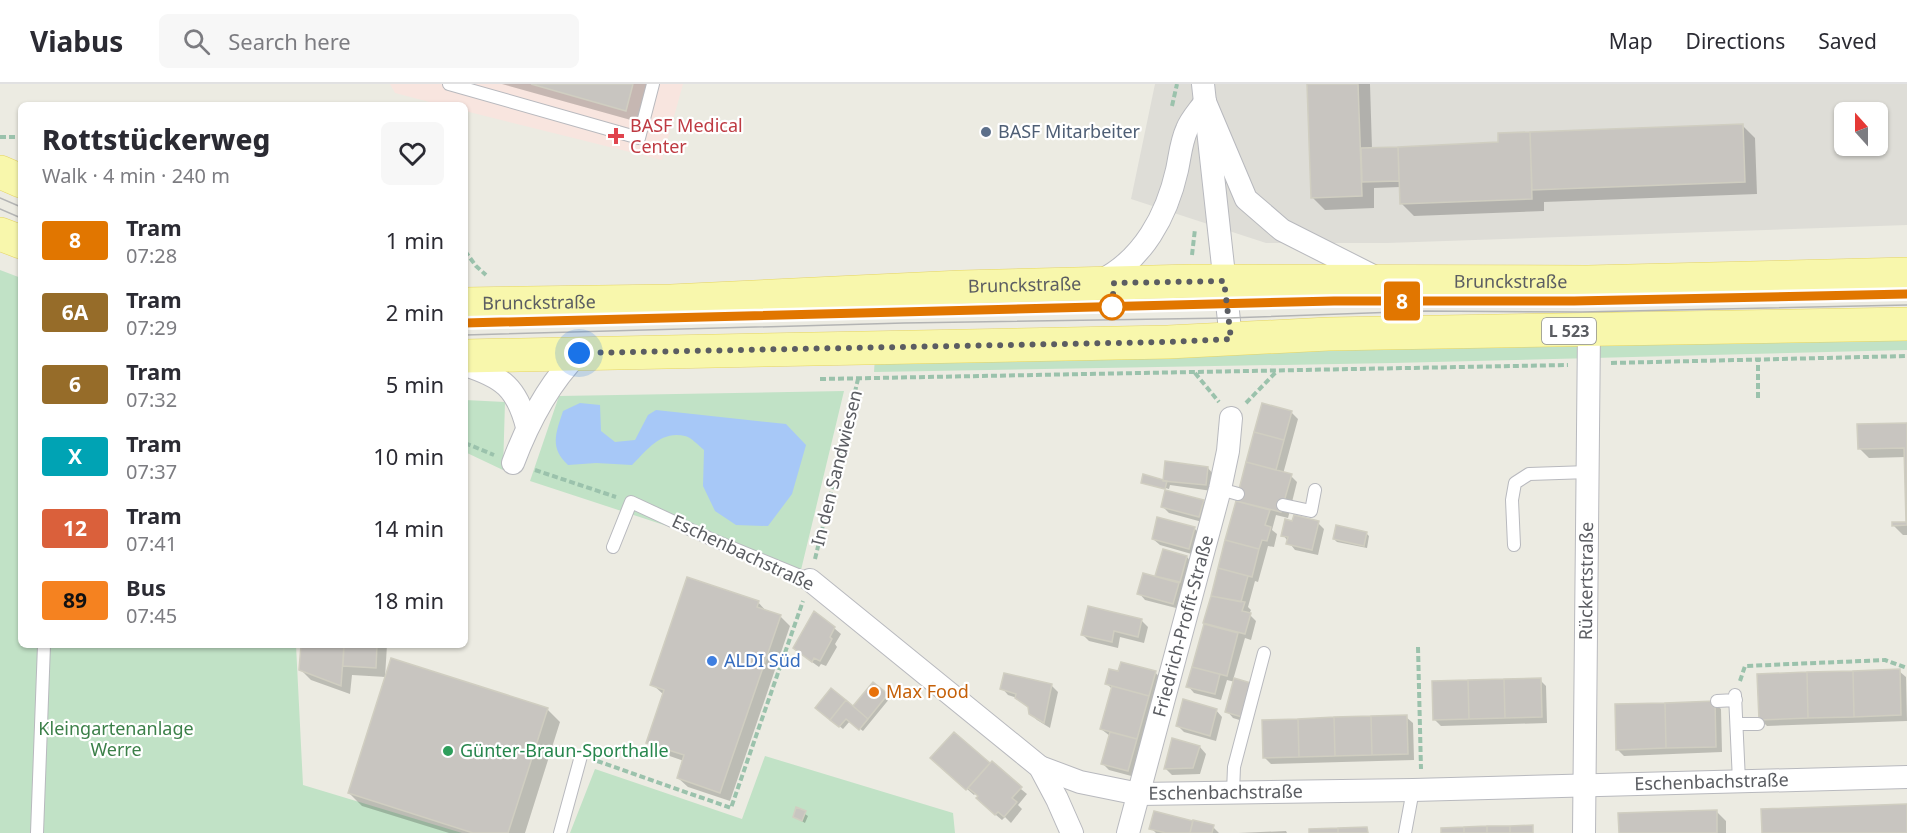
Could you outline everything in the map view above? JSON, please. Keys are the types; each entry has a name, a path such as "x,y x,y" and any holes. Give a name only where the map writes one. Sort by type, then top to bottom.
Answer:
{"main road":[{"path":"0,172 18,180"},
{"path":"0,234 18,241"},
{"name":"Brunckstraße","path":"468,304 671,301 961,287 1224,281 1588,282 1907,274"},
{"name":"L 523","path":"468,356 1156,342 1328,334 1907,324"}],"street":[{"path":"1204,93 1231,339"},
{"path":"1204,93 1246,199 1282,230 1384,282"},
{"path":"1094,284 1126,266 1154,228 1166,206 1174,182 1183,138 1204,93"},
{"name":"Rückertstraße","path":"1584,833 1589,330"},
{"path":"513,463 527,427 564,368 579,353"},
{"path":"468,367 481,370 507,384 522,406 527,427"},
{"name":"Friedrich-Profit-Straße","path":"1128,833 1229,492 1228,451 1231,417"},
{"name":"Eschenbachstraße","path":"810,580 1040,767 1080,782 1139,794 1417,790 1907,777"},
{"path":"1040,767 1058,799 1072,833"}],"lane":[{"path":"449,84 639,138 653,84"},
{"path":"1514,545 1512,500 1515,483 1529,474 1589,472"},
{"path":"1283,506 1311,511 1316,490"},
{"path":"613,547 631,502"},
{"name":"Eschenbachstraße","path":"631,502 713,540 810,580"},
{"path":"37,833 44,648"},
{"path":"1233,792 1234,767 1264,653"},
{"path":"1717,701 1736,697 1739,782"},
{"path":"1737,724 1758,723"},
{"path":"560,833 581,756"},
{"path":"1405,833 1417,790"}],"path":[{"path":"0,137 18,137"},
{"path":"1277,371 1231,417 1195,373 1277,371 1590,364 1758,360 1907,356"},
{"path":"1758,360 1758,398"},
{"name":"In den Sandwiesen","path":"581,756 731,808 810,580 858,379"},
{"path":"468,444 513,463 631,502"},
{"path":"1417,790 1418,647"},
{"path":"1736,697 1744,666 1885,660 1907,668"}],"shaded area":[{"name":"BASF Medical Center","path":"390,84 683,84 662,160 468,112 468,102 430,102 395,93"},
{"path":"1155,84 1907,84 1907,225 1387,243 1266,243 1131,199"}],"green space":[{"name":"Kleingartenanlage Werre","path":"0,270 18,277 18,648 296,648 303,785 462,833 0,833"},
{"path":"1907,337 1907,350 1393,363 874,372 875,357"},
{"path":"844,391 801,570 530,481 559,396"},
{"path":"468,400 505,402 503,470 468,453"},
{"path":"765,756 953,813 955,833 570,833 595,769 742,819"}],"water":[{"path":"580,403 600,405 601,431 615,442 635,440 648,415 656,410 786,424 806,445 792,494 768,526 736,525 715,511 703,486 704,450 685,436 676,435 662,439 632,465 596,463 568,465 558,452 556,433 563,411"}],"building":[{"path":"531,84 633,84 626,111"},
{"path":"1307,84 1358,84 1362,196 1311,198"},
{"path":"1743,124 1745,182 1532,190 1530,132"},
{"path":"1530,132 1532,199 1400,204 1398,147 1498,142 1498,133"},
{"path":"1398,147 1399,181 1362,182 1361,148"},
{"path":"1262,403 1292,411 1284,440 1254,432"},
{"path":"1907,423 1907,525 1892,526 1892,522 1906,522 1904,448 1858,449 1857,424"},
{"path":"1254,432 1284,440 1276,470 1246,462"},
{"path":"1165,461 1208,467 1206,485 1163,481"},
{"path":"1246,462 1292,474 1281,512 1236,501"},
{"path":"1143,474 1167,481 1165,489 1141,483"},
{"path":"1165,490 1204,500 1199,517 1161,507"},
{"path":"1236,501 1270,510 1265,525 1271,527 1267,541 1262,540 1259,549 1225,540"},
{"path":"1294,515 1319,521 1312,550 1286,544 1288,537 1281,536 1285,519 1292,521"},
{"path":"1157,517 1195,527 1189,549 1152,539"},
{"path":"1336,525 1367,532 1364,546 1333,539"},
{"path":"1225,540 1259,549 1252,577 1218,568"},
{"path":"1163,549 1187,556 1180,582 1155,576"},
{"path":"1218,568 1248,576 1241,602 1211,596"},
{"path":"1143,573 1179,583 1173,604 1137,594"},
{"name":"ALDI Süd","path":"687,577 759,601 757,607 781,615 720,793 677,778 684,755 646,743 664,690 650,685"},
{"path":"1211,596 1245,602 1242,611 1251,613 1245,634 1203,623"},
{"path":"1088,606 1142,619 1138,637 1114,631 1112,642 1081,635"},
{"path":"814,611 835,627 830,637 832,639 820,661 814,658 812,662 793,648"},
{"path":"1204,624 1238,633 1227,676 1192,667"},
{"path":"301,648 344,648 341,686 299,670"},
{"path":"344,648 377,648 376,668 343,666"},
{"name":"Günter-Braun-Sporthalle","path":"391,658 548,708 508,833 473,833 348,793"},
{"path":"1121,662 1156,671 1149,696 1105,684 1109,669 1118,671"},
{"path":"1192,667 1220,674 1215,694 1186,687"},
{"path":"1900,669 1901,715 1854,717 1853,671"},
{"path":"1853,671 1854,717 1808,718 1807,672"},
{"path":"1807,672 1808,718 1759,720 1757,674"},
{"path":"1004,673 1052,684 1044,723 1029,714 1028,707 1015,698 1016,694 1000,689"},
{"path":"1234,678 1251,683 1242,717 1225,712"},
{"path":"1541,678 1542,717 1505,718 1504,679"},
{"path":"1504,679 1505,718 1469,719 1468,680"},
{"path":"1468,680 1469,719 1433,720 1432,681"},
{"path":"873,682 888,694 868,719 853,706"},
{"path":"1112,686 1149,696 1137,739 1100,729"},
{"path":"831,688 846,700 830,720 815,708"},
{"path":"1183,699 1217,709 1210,736 1176,726"},
{"path":"846,700 868,719 859,730 846,719 839,727 830,720"},
{"path":"1715,701 1716,747 1666,748 1665,703"},
{"path":"1665,703 1666,748 1616,750 1615,704"},
{"path":"1407,715 1408,754 1372,755 1371,716"},
{"path":"1371,716 1372,755 1335,756 1334,717"},
{"path":"1334,717 1335,756 1299,757 1298,719"},
{"path":"1298,719 1299,757 1263,758 1262,720"},
{"path":"954,732 990,763 966,790 930,758"},
{"path":"1110,732 1137,739 1128,771 1101,764"},
{"path":"1172,738 1200,746 1193,768 1164,769"},
{"path":"992,761 1022,787 1012,798 1017,802 1004,817 998,812 995,815 968,788"},
{"path":"1907,804 1907,833 1762,833 1761,809"},
{"path":"796,807 806,811 802,821 793,817"},
{"path":"1717,810 1717,833 1619,833 1618,813"},
{"path":"1154,811 1193,821 1190,833 1166,833 1149,829"},
{"path":"1193,820 1214,825 1212,833 1190,833"},
{"path":"1533,825 1533,833 1510,833 1510,826"},
{"path":"1487,826 1510,826 1510,833 1487,833"},
{"path":"1487,826 1487,833 1464,833 1464,827"},
{"path":"1367,827 1368,833 1338,833 1338,828"},
{"path":"1464,827 1464,833 1441,833 1441,828"},
{"path":"1338,828 1338,833 1309,833 1309,829"}],"tram line":[{"path":"0,198 18,206"},
{"path":"0,209 18,217"},
{"path":"468,323 1334,301 1574,301 1907,294"},
{"name":"8","path":"468,323 1334,301 1574,301 1907,294"},
{"path":"468,335 904,323 1228,318 1425,311 1581,312 1907,305"}],"place":[{"name":"BASF Mitarbeiter","path":"986,132"},
{"name":"BASF Medical Center","path":"616,136"},
{"name":"ALDI Süd","path":"712,661"},
{"name":"Max Food","path":"874,692"},
{"name":"Günter-Braun-Sporthalle","path":"448,751"}],"route":[{"path":"579,353 1231,339 1224,281 1114,283 1112,307"}]}
